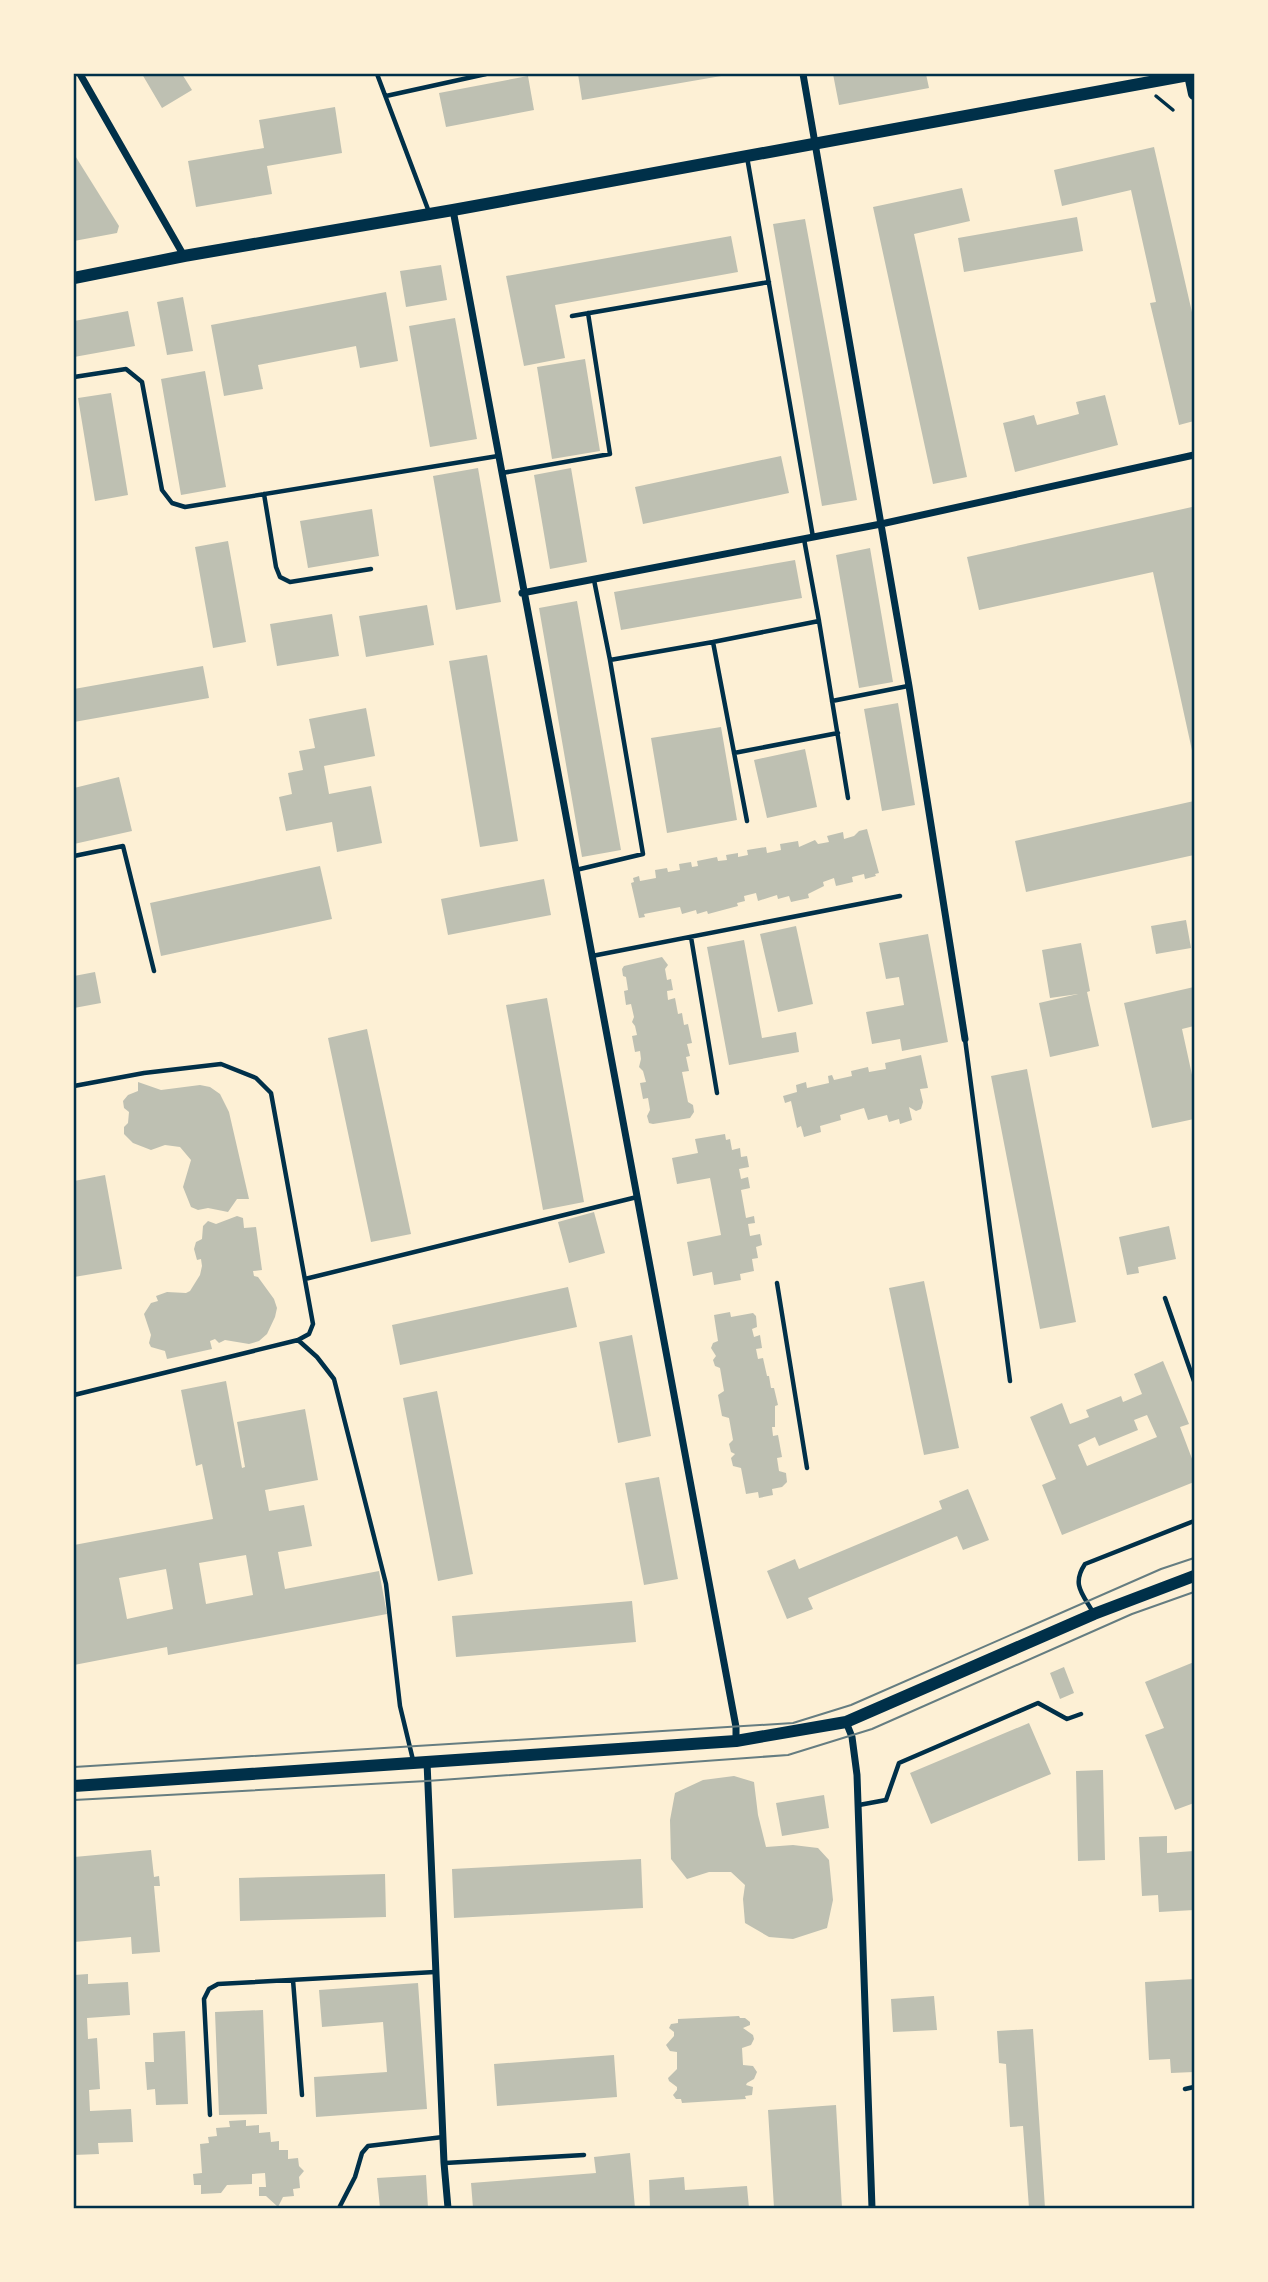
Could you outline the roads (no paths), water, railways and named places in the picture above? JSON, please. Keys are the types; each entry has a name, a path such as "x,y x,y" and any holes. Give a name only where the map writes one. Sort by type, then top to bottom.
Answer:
{"street":[{"path":"80,74 184,256"},
{"path":"803,74 909,685 965,1040"},
{"path":"74,278 1191,74 1195,94"},
{"path":"453,210 522,593 736,1727 736,1741"},
{"path":"522,593 881,524 1195,455"},
{"path":"74,1786 736,1741 846,1722 1094,1614 1195,1576"},
{"path":"846,1722 852,1737 858,1805 872,2208"},
{"path":"420,1762 448,2208"}],"lane":[{"path":"377,74 429,213"},
{"path":"386,96 486,74"},
{"path":"747,156 769,282 848,798"},
{"path":"572,316 769,282"},
{"path":"501,474 610,454 587,313"},
{"path":"74,377 127,369 142,382 162,490 172,503 185,507 498,456"},
{"path":"264,494 280,578 290,582 371,569"},
{"path":"575,870 643,854 594,579"},
{"path":"610,660 819,621"},
{"path":"713,642 747,821"},
{"path":"832,701 909,685"},
{"path":"734,753 838,733"},
{"path":"74,856 123,846 154,971"},
{"path":"591,956 900,896"},
{"path":"691,937 717,1093"},
{"path":"965,1040 1010,1381"},
{"path":"74,1086 144,1073 221,1064 256,1078 271,1093 313,1324 309,1334 298,1340 74,1395"},
{"path":"305,1279 637,1197"},
{"path":"777,1283 807,1468"},
{"path":"1165,1298 1195,1381"},
{"path":"298,1340 317,1357 334,1379 386,1584 400,1706 420,1762"},
{"path":"1094,1614 1079,1587 1078,1574 1085,1564 1195,1521"},
{"path":"858,1805 886,1800 899,1763 1038,1703 1067,1719 1081,1714"},
{"path":"210,2115 204,1999 209,1989 218,1984 435,1972"},
{"path":"293,1980 302,2095"},
{"path":"1185,2089 1195,2087"},
{"path":"339,2208 355,2177 362,2153 368,2146 443,2137"},
{"path":"444,2163 584,2155"}],"tram line":[{"path":"74,1767 793,1723 851,1705 1161,1569 1194,1558"},
{"path":"74,1800 427,1781 788,1755 872,1729 1132,1614 1194,1592"}]}
